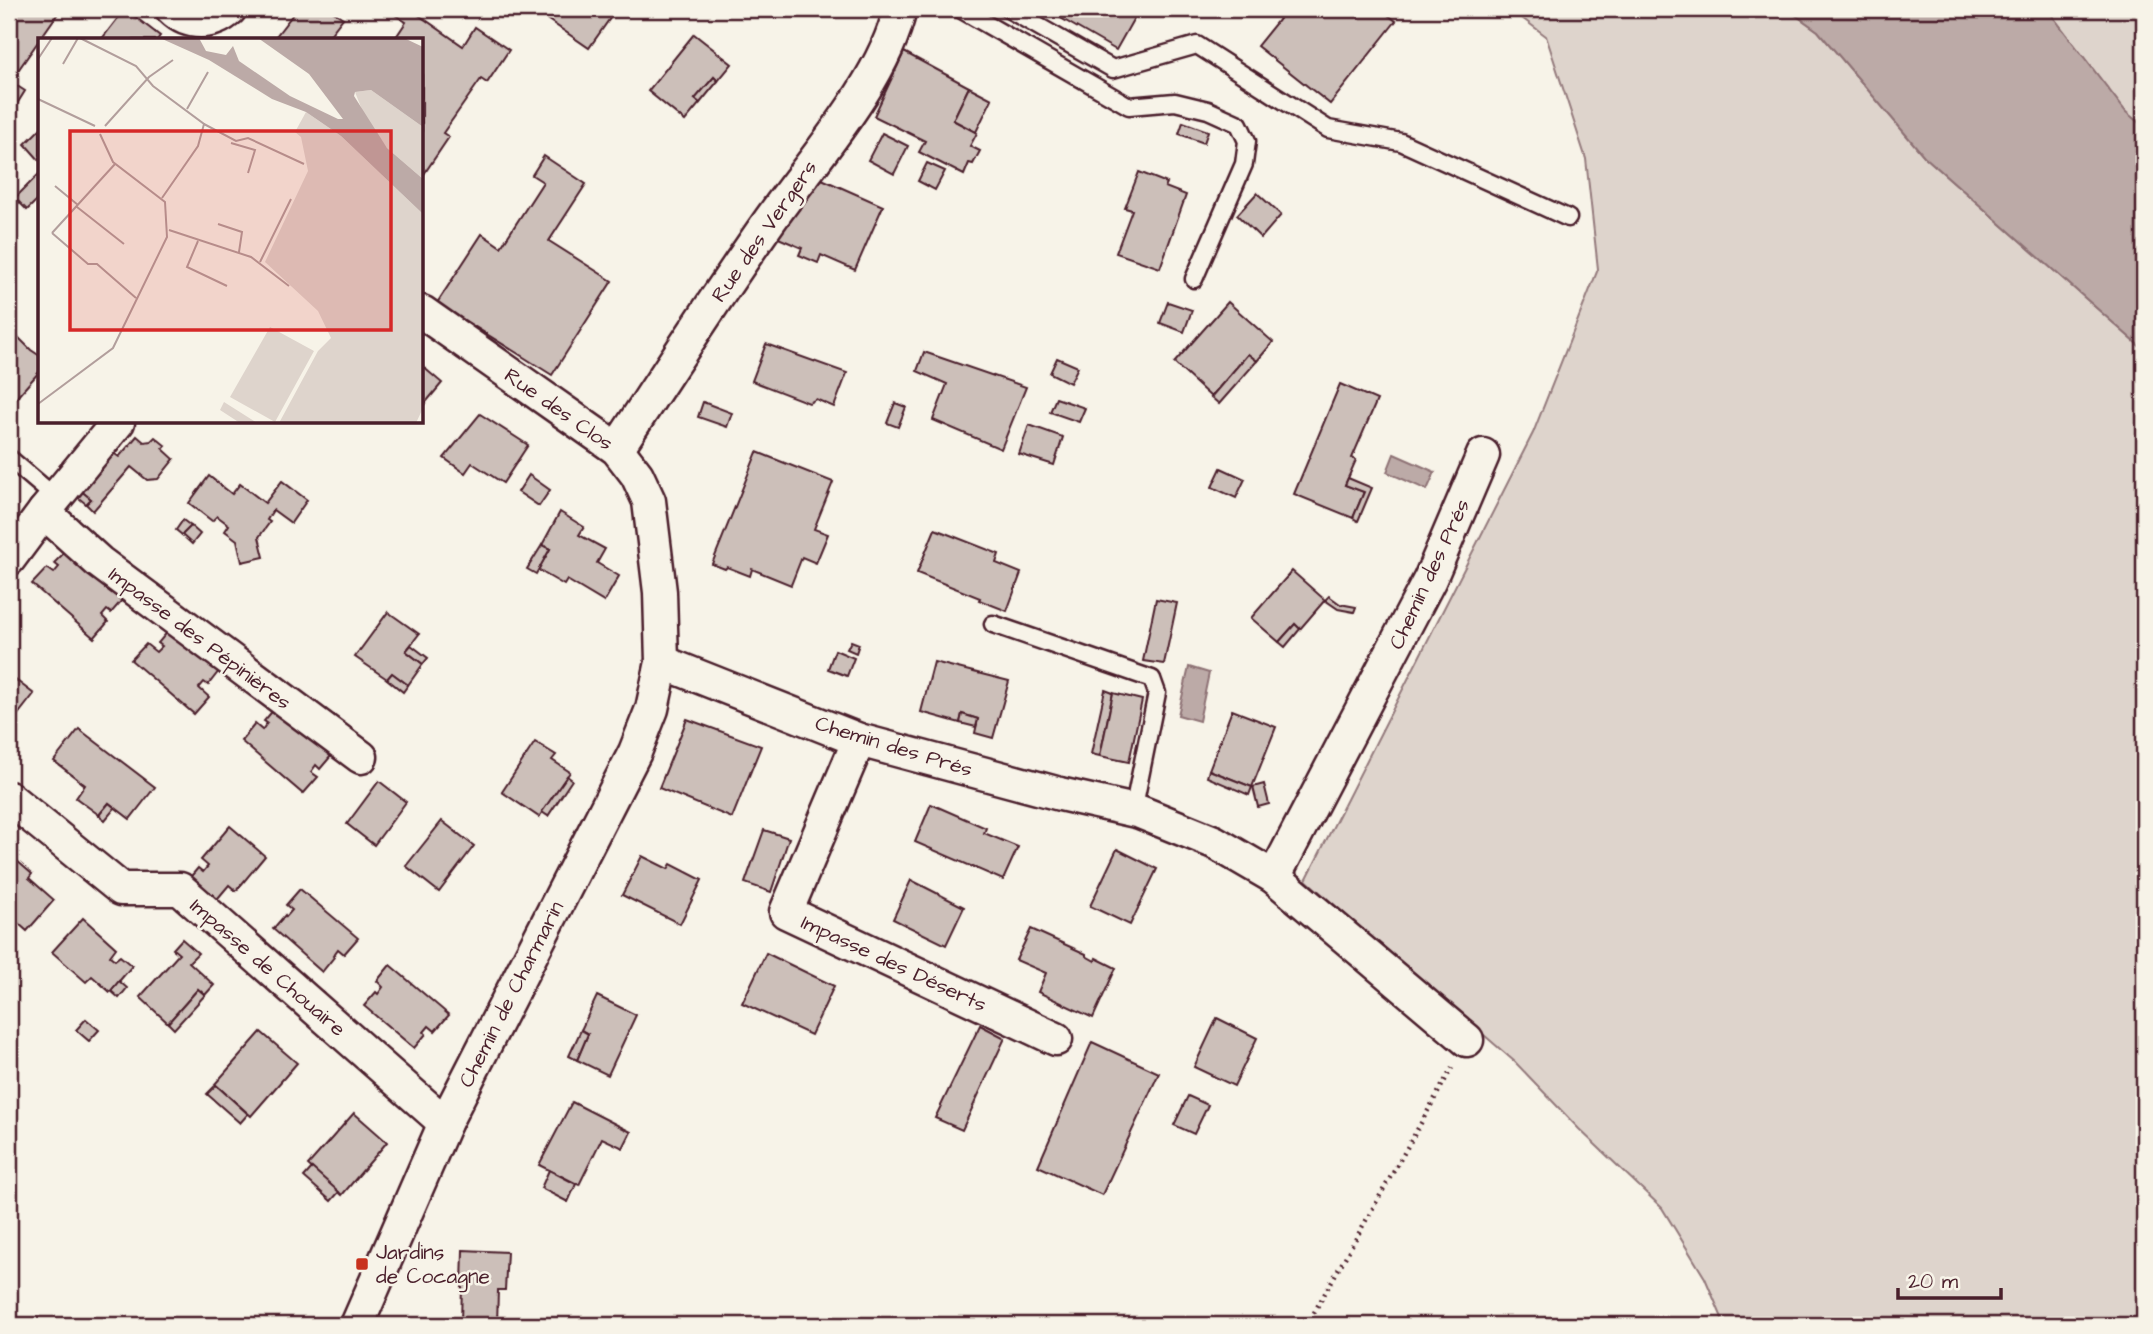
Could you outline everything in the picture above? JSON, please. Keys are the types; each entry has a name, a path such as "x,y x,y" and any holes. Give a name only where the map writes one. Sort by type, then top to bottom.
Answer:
{"street":[{"path":"192,24 213,19 230,9"},
{"name":"Rue des Vergers","path":"617,449 769,220 860,97 895,32 900,9"},
{"name":"Rue des Clos","path":"424,313 617,449 636,475 649,501 660,592 662,662"},
{"path":"9,559 116,424"},
{"name":"Chemin des Prés","path":"1274,877 1430,579 1483,455"},
{"name":"Impasse des Pépinières","path":"50,505 99,562 361,757"},
{"name":"Chemin des Prés","path":"662,662 859,740 1133,811 1214,842 1274,877 1468,1040"},
{"name":"Chemin de Charmarin","path":"358,1325 445,1123 635,752 652,709 662,662"},
{"name":"Impasse des Déserts","path":"859,740 786,912 1056,1040"},
{"name":"Impasse de Chouaire","path":"9,799 121,890 180,890 445,1123"}],"lane":[{"path":"960,9 1129,106 1175,102 1208,110 1239,124 1247,141 1244,164 1194,279"},
{"path":"1008,9 1113,69 1197,45 1328,129 1401,142 1568,218"},
{"path":"9,458 50,505"},
{"path":"993,624 1152,679 1157,693 1133,811"}],"path":[{"path":"1307,1325 1468,1040"}],"shaded area":[{"path":"1510,9 1787,9 1818,31 1924,156 2144,350 2144,1325 1725,1325 1705,1278 1662,1208 1579,1129 1515,1062 1306,880 1533,433 1598,269 1586,159 1546,36"},
{"path":"1787,9 2047,9 2126,112 2144,127 2144,350 1924,156 1818,31"},
{"path":"2047,9 2144,9 2144,127 2126,113"},
{"path":"1394,454 1435,472 1427,490 1387,472"},
{"path":"1189,667 1209,673 1199,721 1178,715"}],"building":[{"path":"9,9 61,9 38,38 14,76 9,72"},
{"path":"125,9 160,36 158,38 103,38"},
{"path":"297,9 329,9 343,18 328,38 275,38"},
{"path":"395,9 415,9 413,11 463,46 475,27 509,50 487,83 481,79 443,133 449,137 424,174 424,38 395,38 406,22 392,13"},
{"path":"545,9 605,9 613,14 589,48 541,15"},
{"path":"1045,9 1139,9 1116,50"},
{"path":"1287,9 1380,9 1396,21 1330,104 1257,46"},
{"path":"694,34 732,64 718,81 714,77 695,99 700,103 685,121 648,91"},
{"path":"904,52 969,87 953,120 977,133 970,146 980,151 973,164 969,163 964,175 919,152 925,141 874,116"},
{"path":"714,77 718,81 700,103 695,99"},
{"path":"11,82 25,91 15,107 9,103"},
{"path":"969,87 992,99 976,132 953,120"},
{"path":"1183,122 1208,131 1204,143 1179,134"},
{"path":"38,131 38,159 25,144"},
{"path":"882,133 908,146 894,174 868,160"},
{"path":"544,156 586,184 549,241 612,281 552,375 437,303 482,234 501,247 543,182 532,175"},
{"path":"927,163 945,171 935,190 918,181"},
{"path":"1139,172 1167,183 1165,187 1186,195 1160,268 1116,253 1132,210 1125,208"},
{"path":"38,175 38,202 27,210 15,198"},
{"path":"815,176 883,206 855,270 821,255 818,263 799,255 802,248 776,237"},
{"path":"1257,193 1281,215 1261,238 1237,215"},
{"path":"1168,302 1192,310 1184,332 1160,323"},
{"path":"1228,302 1273,342 1257,361 1248,354 1211,397 1174,363"},
{"path":"9,328 38,355 38,373 9,406"},
{"path":"766,344 847,373 834,407 816,399 809,403 752,381"},
{"path":"924,352 1026,387 1001,449 933,420 947,384 917,371"},
{"path":"1248,354 1257,361 1219,404 1211,397"},
{"path":"1057,358 1078,367 1070,383 1050,373"},
{"path":"424,368 442,383 424,405"},
{"path":"1340,384 1377,400 1352,458 1356,460 1345,485 1364,492 1353,518 1294,494"},
{"path":"1056,398 1085,408 1079,422 1050,412"},
{"path":"703,402 732,413 727,427 698,417"},
{"path":"895,403 906,407 898,427 887,423"},
{"path":"480,414 528,445 503,483 472,463 465,473 444,458"},
{"path":"1029,425 1063,437 1054,465 1019,454"},
{"path":"137,436 144,442 155,437 166,446 163,449 174,459 158,479 147,480 131,467 93,511 86,504 91,499 80,490 112,452 119,457"},
{"path":"757,452 833,482 814,529 828,534 816,563 802,557 791,585 752,569 750,576 712,564"},
{"path":"1221,468 1245,479 1236,498 1212,487"},
{"path":"529,475 550,490 539,506 518,492"},
{"path":"209,476 232,494 240,484 265,503 282,481 307,500 291,523 273,510 267,520 270,522 259,537 264,557 242,562 237,540 225,531 229,525 217,516 212,521 189,503"},
{"path":"1348,478 1372,488 1358,521 1353,518 1364,492 1345,485"},
{"path":"80,490 91,499 86,504 75,495"},
{"path":"560,512 584,527 579,535 605,549 597,563 619,576 604,602 567,580 564,585 538,570 550,549 542,545"},
{"path":"183,520 191,526 182,535 176,530"},
{"path":"191,526 200,534 192,544 182,535"},
{"path":"935,529 999,554 996,563 1021,573 1007,611 917,573"},
{"path":"542,545 550,549 536,574 527,569"},
{"path":"67,550 123,599 111,613 107,610 102,616 108,622 94,638 32,584 47,568 54,573 59,567 54,563"},
{"path":"1292,571 1325,600 1300,629 1295,624 1279,642 1251,618"},
{"path":"1329,596 1340,604 1356,607 1354,612 1338,609 1325,600"},
{"path":"1156,599 1177,603 1164,664 1143,661"},
{"path":"388,612 419,634 406,651 423,664 408,685 392,673 387,679 355,657"},
{"path":"1295,624 1300,629 1285,647 1279,642"},
{"path":"170,629 219,671 208,685 204,682 199,688 209,697 194,714 131,660 146,644 156,652 162,646 158,643"},
{"path":"851,641 859,644 856,653 847,649"},
{"path":"411,645 428,658 423,664 406,651"},
{"path":"835,650 854,658 847,676 828,669"},
{"path":"934,662 1009,681 993,738 975,733 978,719 962,714 960,723 921,712"},
{"path":"392,673 408,685 403,692 387,679"},
{"path":"9,675 34,694 9,726"},
{"path":"1105,690 1113,693 1100,756 1091,754"},
{"path":"1113,693 1142,700 1129,762 1100,756"},
{"path":"275,708 331,756 320,769 316,765 311,772 318,777 303,794 241,741 255,724 262,730 267,723 264,721"},
{"path":"1232,710 1276,727 1252,787 1209,770"},
{"path":"962,714 978,719 976,727 960,723"},
{"path":"687,719 761,746 732,818 659,788"},
{"path":"79,729 155,787 130,819 109,803 99,815 76,798 85,785 54,761"},
{"path":"535,742 556,755 552,760 570,772 539,817 502,792"},
{"path":"1209,770 1252,787 1249,795 1207,777"},
{"path":"567,776 572,780 548,816 542,812"},
{"path":"379,781 406,802 374,845 347,824"},
{"path":"1264,784 1269,804 1258,807 1253,787"},
{"path":"109,803 115,808 105,820 99,815"},
{"path":"931,804 986,828 984,833 1018,847 1003,880 915,842"},
{"path":"442,821 474,846 439,892 406,866"},
{"path":"230,826 265,856 236,891 229,885 213,904 187,881 198,868 203,872 208,866 201,860"},
{"path":"764,830 789,838 771,892 745,883"},
{"path":"1117,849 1157,869 1130,925 1090,906"},
{"path":"9,854 32,874 29,878 54,900 27,931 9,915"},
{"path":"642,856 668,869 671,864 702,880 680,924 622,895"},
{"path":"911,880 964,907 946,945 893,919"},
{"path":"300,889 358,938 344,954 338,949 322,972 273,929 292,910 286,905"},
{"path":"83,918 116,948 110,956 115,960 120,956 132,966 110,992 92,976 86,982 52,952"},
{"path":"1031,929 1086,954 1095,961 1096,958 1116,968 1093,1018 1038,992 1046,973 1016,960"},
{"path":"182,939 198,953 189,962 214,985 205,995 198,989 168,1023 140,997 179,954 173,949"},
{"path":"766,953 834,986 811,1035 742,1003"},
{"path":"390,965 449,1015 435,1031 429,1026 414,1048 364,1006 383,987 377,981"},
{"path":"119,981 127,988 119,998 111,991"},
{"path":"198,989 205,995 174,1029 168,1023"},
{"path":"597,996 636,1015 608,1075 577,1060 588,1034 581,1030"},
{"path":"1217,1018 1257,1038 1234,1086 1194,1067"},
{"path":"86,1019 99,1030 89,1041 76,1030"},
{"path":"980,1025 1005,1038 962,1130 935,1118"},
{"path":"581,1030 588,1034 577,1060 569,1056"},
{"path":"261,1032 297,1063 251,1116 215,1084"},
{"path":"1092,1042 1159,1073 1102,1195 1038,1166"},
{"path":"216,1085 248,1114 240,1123 207,1094"},
{"path":"1188,1096 1208,1105 1194,1134 1174,1125"},
{"path":"572,1102 631,1132 623,1148 602,1138 579,1185 539,1165"},
{"path":"354,1113 387,1142 342,1195 308,1165"},
{"path":"312,1168 339,1192 331,1201 304,1177"},
{"path":"549,1170 576,1184 568,1202 541,1188"},
{"path":"463,1250 507,1252 505,1290 498,1290 497,1324 461,1322"}],"place":[{"name":"Jardins de Cocagne","path":"362,1264"}]}
